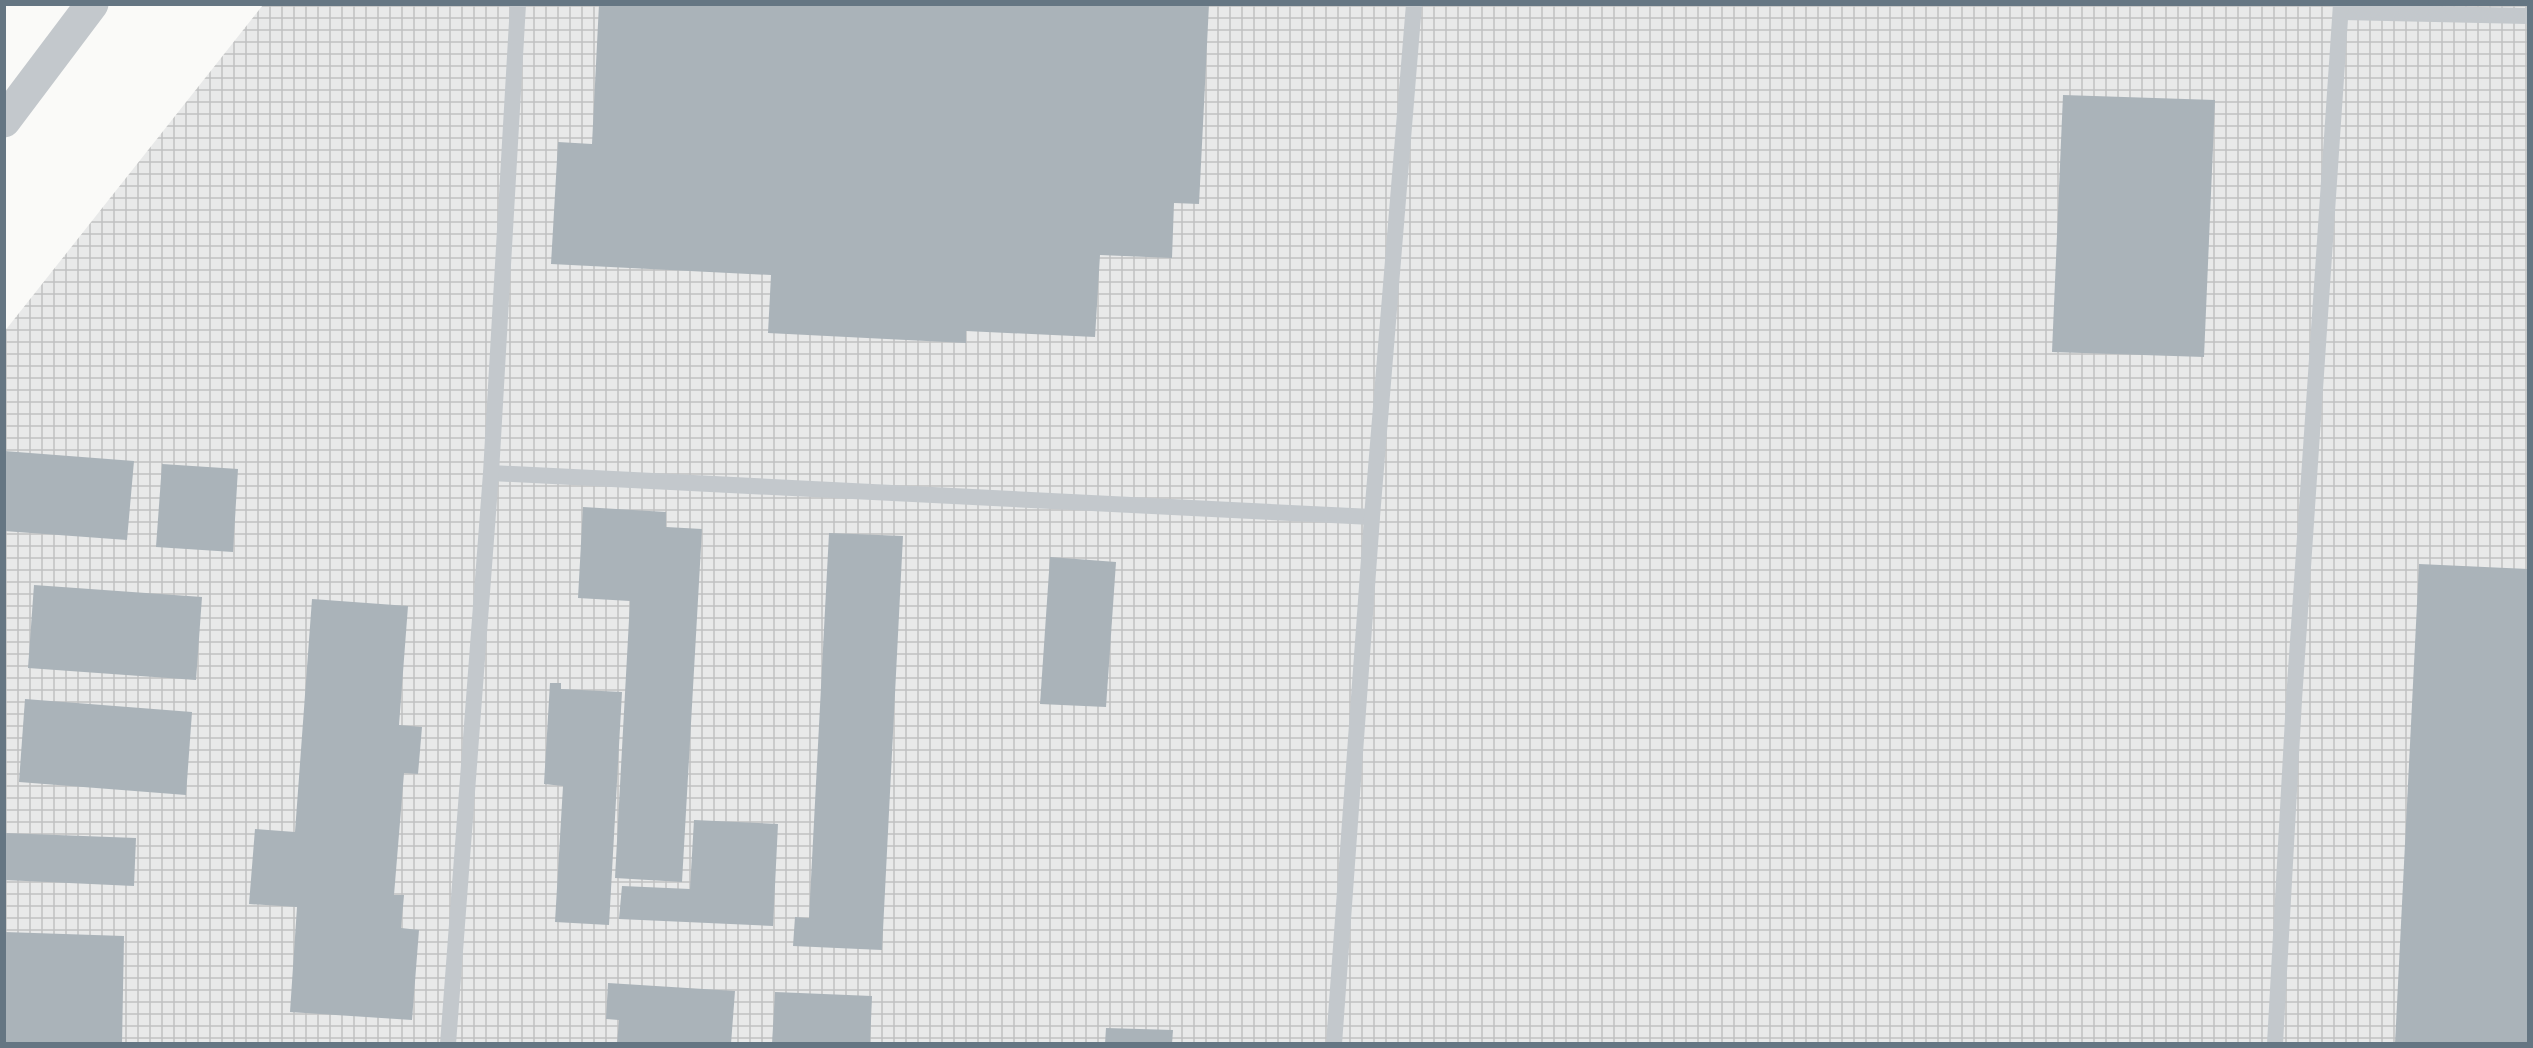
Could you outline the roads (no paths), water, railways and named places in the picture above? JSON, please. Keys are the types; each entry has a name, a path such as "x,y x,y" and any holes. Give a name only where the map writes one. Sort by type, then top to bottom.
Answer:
{"street":[{"path":"4,121 92,4"}],"lane":[{"path":"448,1044 491,473 518,4"},
{"path":"1334,1044 1372,517 1414,4"},
{"path":"2275,1044 2294,700 2341,8 2529,16"},
{"path":"491,473 1372,517"}]}
